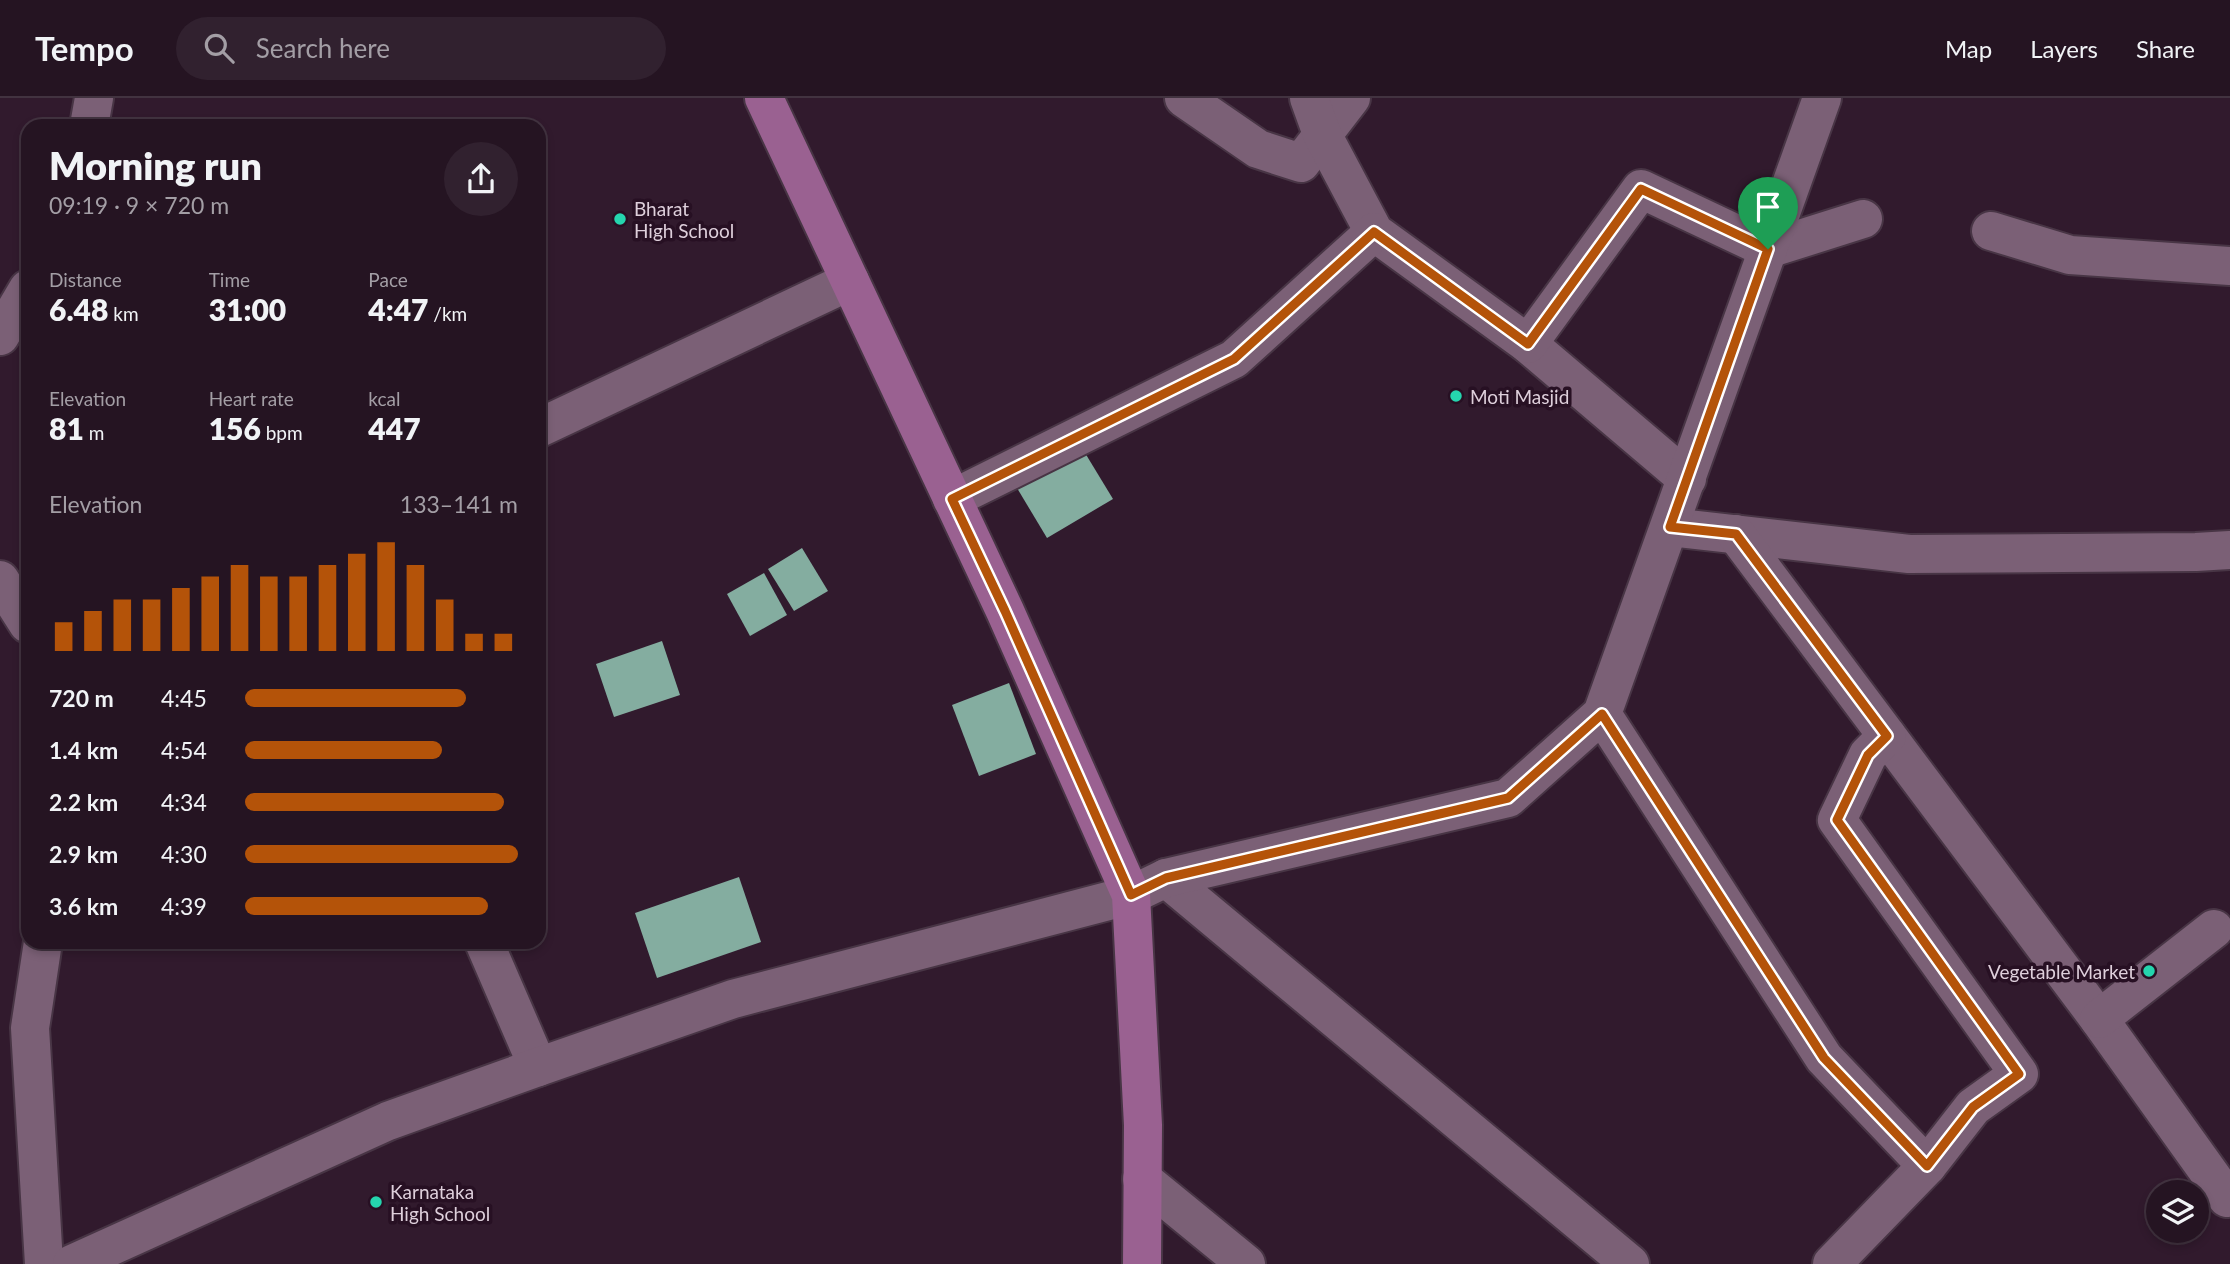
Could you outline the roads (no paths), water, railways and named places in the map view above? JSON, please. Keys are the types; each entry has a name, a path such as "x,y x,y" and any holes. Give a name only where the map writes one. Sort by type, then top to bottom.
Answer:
{"main road":[{"path":"764,98 1010,623 1131,895 1143,1125 1142,1264"}],"street":[{"path":"90,119 94,98"},
{"path":"1184,98 1258,149 1301,163 1351,98"},
{"path":"1309,98 1322,134 1374,232 1528,344 1687,478"},
{"path":"72,1264 388,1121 733,999 1131,895 1166,878 1508,798 1602,714 1822,98"},
{"path":"1528,344 1641,189 1768,249 1863,219"},
{"path":"1991,231 2070,255 2230,266"},
{"path":"952,499 1234,359 1374,232"},
{"path":"546,425 850,281"},
{"path":"0,336 21,301"},
{"path":"1670,527 1909,554 2230,550"},
{"path":"1736,534 2099,1019 2227,1198"},
{"path":"0,580 21,613"},
{"path":"1602,714 1824,1058 1927,1166"},
{"path":"1832,1264 1927,1166 1973,1107 2019,1074 1837,820 1868,755 1887,736"},
{"path":"1166,878 1590,1252 1630,1264"},
{"path":"2099,1019 2214,929"},
{"path":"42,949 30,1028 44,1264"},
{"path":"487,949 538,1067"},
{"path":"1142,1179 1245,1264"}],"place":[{"name":"Bharat High School","path":"620,219"},
{"name":"Moti Masjid","path":"1456,396"},
{"name":"Vegetable Market","path":"2149,971"},
{"name":"Karnataka High School","path":"376,1202"}]}
